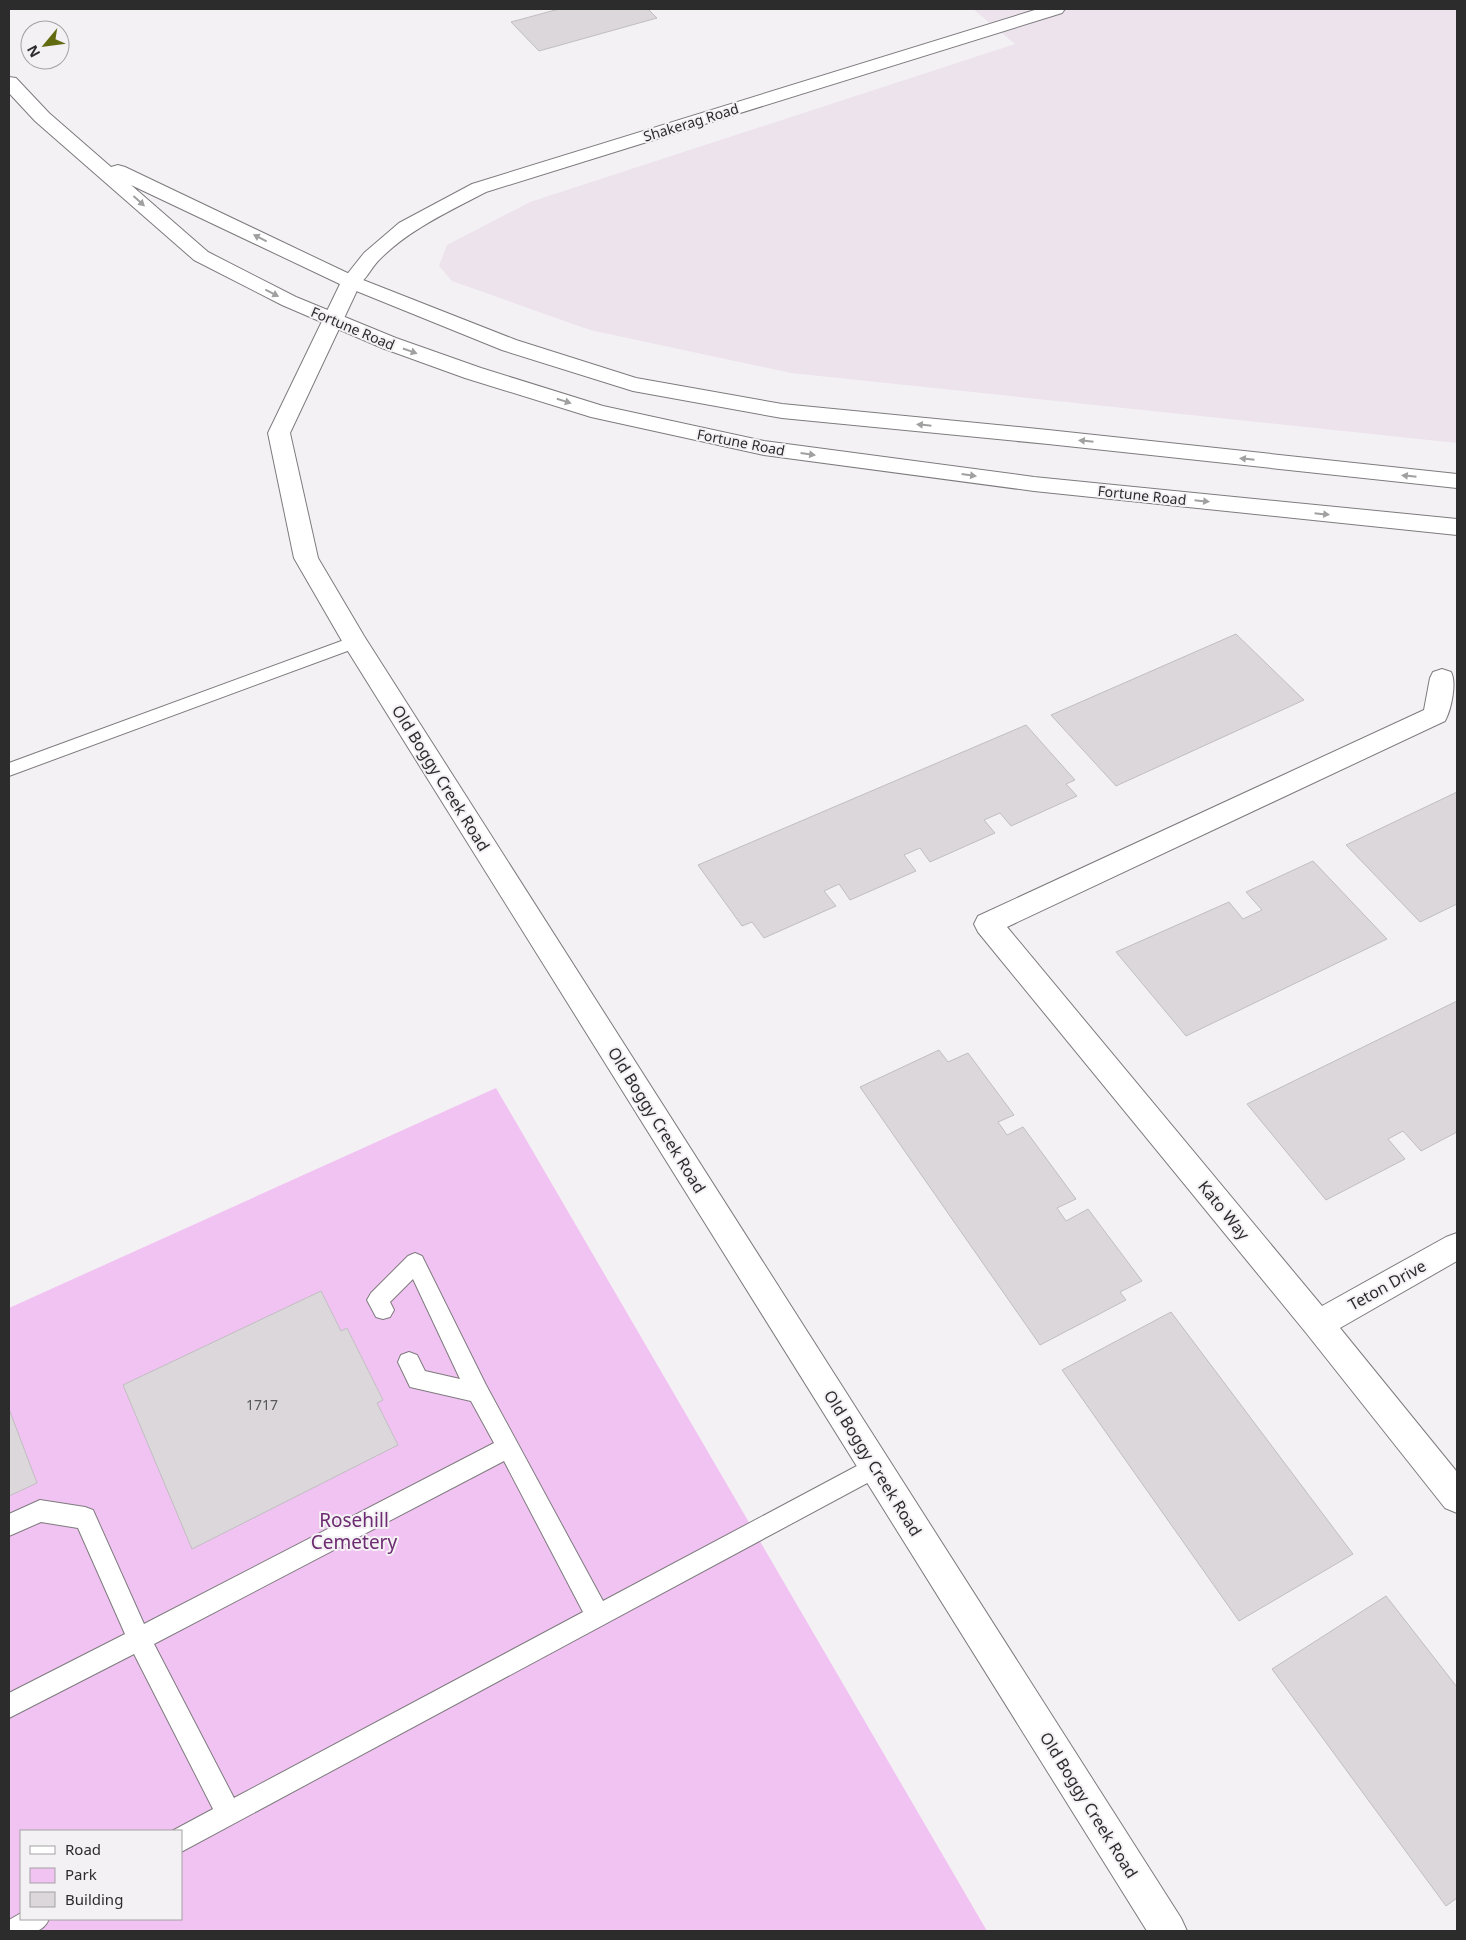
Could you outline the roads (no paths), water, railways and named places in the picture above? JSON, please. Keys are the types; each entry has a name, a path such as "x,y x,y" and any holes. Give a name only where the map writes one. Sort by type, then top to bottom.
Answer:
{"street":[{"name":"Shakerag Road","path":"351,282 371,257 406,227 479,188 1056,9"},
{"name":"Fortune Road","path":"9,82 42,116 201,256 289,301 389,344 599,412 764,448 1034,484 1457,527"},
{"name":"Fortune Road","path":"90,157 351,282 509,345 632,384 782,411 1058,438 1457,481"},
{"name":"Old Boggy Creek Road","path":"351,282 279,433 306,558 355,642 1168,1931"},
{"name":"Kato Way","path":"1442,678 1436,715 988,924 1318,1324 1457,1497"},
{"name":"Teton Drive","path":"1318,1324 1457,1246"}],"lane":[{"path":"9,770 355,642"},
{"path":"383,1310 378,1300 415,1262 478,1392 598,1616"},
{"path":"409,1362 418,1380 478,1392"},
{"path":"9,1706 508,1447"},
{"path":"182,1839 876,1466"},
{"path":"9,1525 40,1510 85,1518 139,1639 230,1814"},
{"path":"13,1931 34,1920"}],"park label":[{"name":"Rosehill Cemetery","path":"354,1531"}]}
